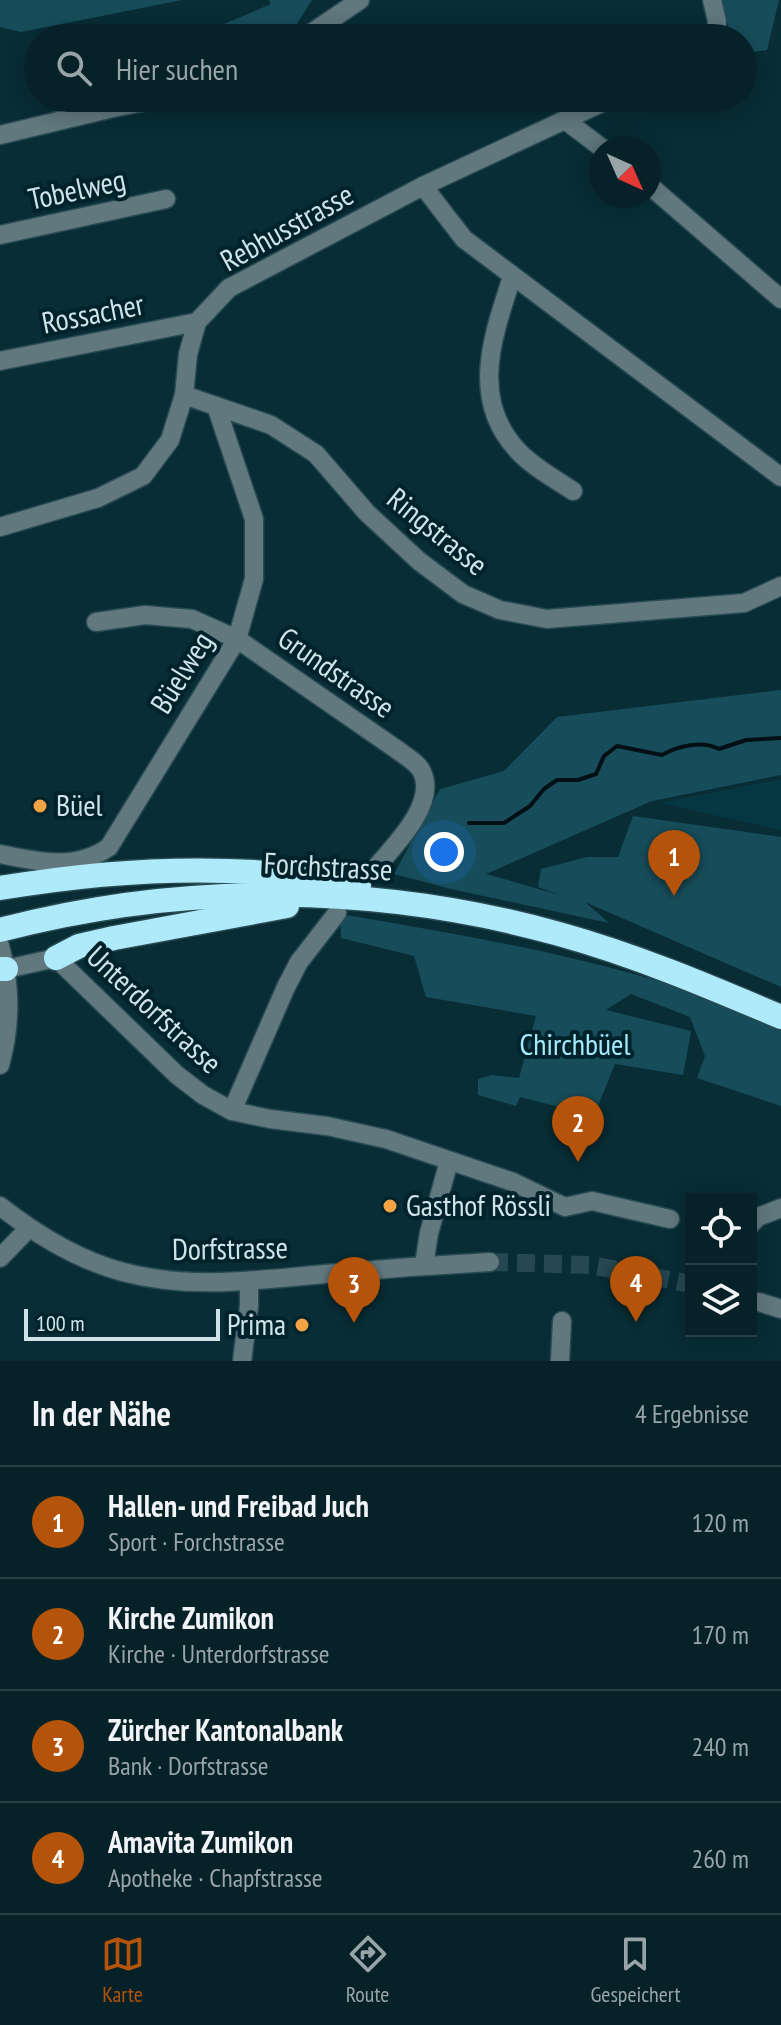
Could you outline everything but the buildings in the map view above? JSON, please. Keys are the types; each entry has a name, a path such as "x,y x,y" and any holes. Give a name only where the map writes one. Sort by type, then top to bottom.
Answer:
{"highway":[{"path":"0,888 110,875 207,870 286,873 382,888"},
{"name":"Forchstrasse","path":"0,920 100,899 192,888 289,885 382,888 480,906 578,930 648,952 781,1006"},
{"path":"56,958 94,942 274,908 325,903 382,888"},
{"name":"Forchstrasse","path":"2,953 114,907 208,896 313,895 382,888 460,911 559,934 665,969 781,1017"}],"street":[{"path":"325,24 360,0"},
{"path":"712,0 717,24"},
{"path":"0,135 101,112"},
{"name":"Rebhusstrasse","path":"0,527 98,498 143,476 170,440 184,395 188,354 197,322 229,288 423,186 582,112"},
{"path":"565,120 589,138"},
{"path":"423,186 464,239 781,477"},
{"path":"661,195 781,299"},
{"name":"Tobelweg","path":"0,235 166,199"},
{"path":"512,277 491,343 488,385 498,421 518,451 573,491"},
{"name":"Rossacher","path":"0,361 197,322"},
{"name":"Ringstrasse","path":"184,395 271,425 316,454 367,513 419,561 463,594 500,610 547,619 744,603 781,586"},
{"name":"Büelweg","path":"0,854 43,863 67,863 87,859 109,847 237,639 254,579 254,519 216,406"},
{"name":"Grundstrasse","path":"96,622 145,615 192,619 237,639 421,768 426,783 423,805 382,888"},
{"path":"232,1111 299,962 337,913"},
{"path":"0,1065 8,1027 2,953"},
{"name":"Unterdorfstrasse","path":"2,953 56,958 177,1075 203,1095 232,1111 386,1139 513,1182 565,1207 592,1201 670,1219"},
{"path":"424,1265 429,1233 449,1161"},
{"name":"Dorfstrasse","path":"0,1206 29,1228 82,1257 129,1274 199,1283 490,1262"},
{"path":"757,1218 781,1208"},
{"path":"0,1258 29,1228"},
{"path":"242,1361 249,1281"},
{"path":"759,1302 781,1309"},
{"path":"560,1361 562,1321"}],"shaded area":[{"path":"781,779 781,830 660,803"}],"green space":[{"path":"0,0 182,0 61,24 24,24 24,31 21,32 0,27"},
{"path":"269,0 312,0 297,24 224,24 271,4"},
{"path":"720,0 779,0 767,50 757,51 757,24 728,24"},
{"path":"781,690 781,775 652,801 486,874 563,896 538,887 541,869 587,857 618,857 633,816 781,837 781,987 585,902 609,923 394,874 440,789 504,771 557,717"},
{"name":"Chirchbüel","path":"340,914 523,947 613,968 712,999 781,1027 781,1106 697,1078 705,1056 690,1017 631,994 606,1010 691,1031 683,1075 615,1064 594,1116 520,1097 516,1106 478,1095 478,1079 492,1075 519,1078 536,1016 426,997 414,956 341,938"}],"waterway":[{"path":"469,823 504,823 530,806 544,789 557,780 578,780 596,774 604,756 617,746 662,755 690,745 719,749 746,740 781,738"}],"tunnel":[{"path":"490,1262 591,1265 685,1283"}],"place":[{"name":"Büel","path":"40,806"},
{"name":"Hallen- und Freibad Juch","path":"674,896"},
{"name":"Kirche Zumikon","path":"578,1162"},
{"name":"Gasthof Rössli","path":"390,1206"},
{"name":"Amavita Zumikon","path":"636,1322"},
{"name":"Zürcher Kantonalbank","path":"354,1323"},
{"name":"Prima","path":"302,1325"}]}
